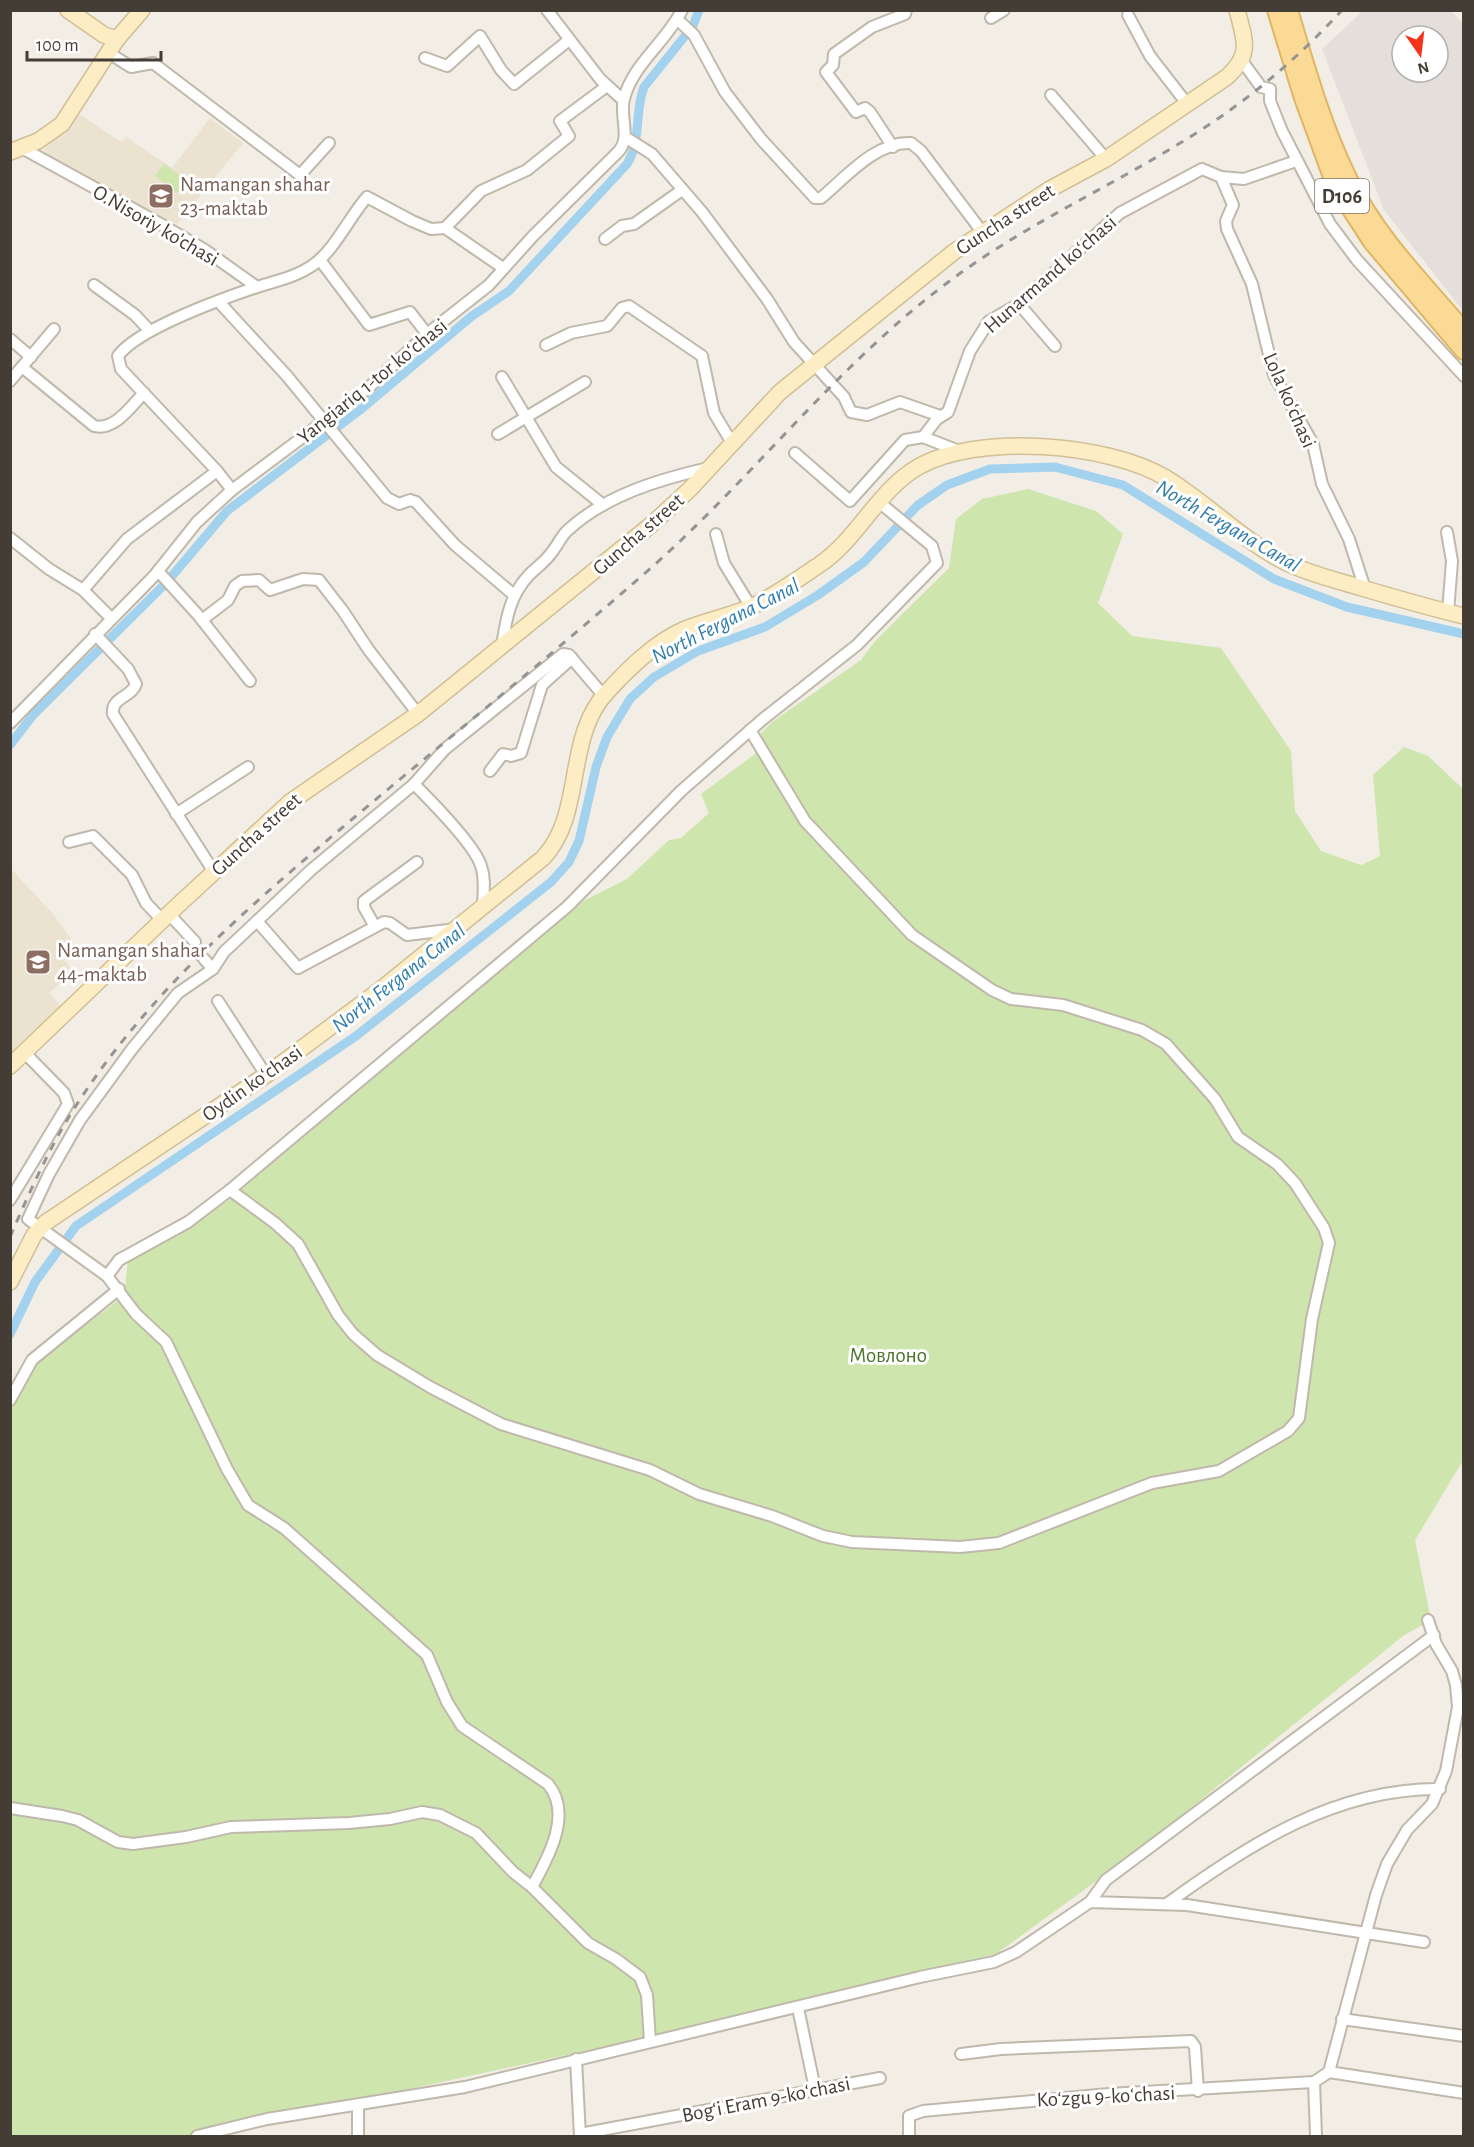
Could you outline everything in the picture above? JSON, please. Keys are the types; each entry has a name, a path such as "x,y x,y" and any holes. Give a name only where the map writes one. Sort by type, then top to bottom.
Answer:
{"main road":[{"name":"D106","path":"1276,10 1303,98 1335,185 1372,242 1464,351"},
{"name":"D106","path":"1289,10 1314,96 1348,180 1384,236 1464,331"}],"street":[{"path":"68,10 104,35 117,39"},
{"path":"16,150 38,141 62,124 117,39 142,10"},
{"path":"547,10 607,86 623,100"},
{"path":"892,147 870,112 866,108 856,112 826,72 833,65 833,55 872,27 905,14 906,10"},
{"path":"991,18 1004,10"},
{"path":"1237,10 1246,47 1242,61 1261,87 1270,89 1270,101 1296,161 1330,224 1357,260 1464,376"},
{"path":"1128,15 1150,56 1188,105"},
{"path":"940,416 900,402 867,415 855,413 834,385 813,365 726,242 644,147 627,138 623,100 636,75 681,18 694,35 724,92 761,139 815,198 821,198 867,158 906,142 915,145 983,233"},
{"path":"425,58 447,66 480,36 509,81 514,84 569,40"},
{"path":"109,53 131,67 153,63 300,175 329,143"},
{"name":"Guncha street","path":"15,1060 290,802 418,714 652,524 709,468 780,392 813,365 955,251 1050,189 1106,159 1188,105 1227,77 1242,61"},
{"path":"445,228 481,191 527,170 549,154 569,136 560,121 607,86"},
{"path":"1051,94 1106,159"},
{"name":"Yangiariq 1-tor koʻchasi","path":"10,723 111,618 160,573 197,522 232,490 329,429 367,389 427,334 489,285 622,148 627,138"},
{"name":"O.Nisoriy ko'chasi","path":"16,150 37,158 164,226 205,250 256,287"},
{"name":"Hunarmand koʻchasi","path":"923,437 940,416 948,412 970,351 982,330 996,315 1019,304 1120,213 1202,169 1221,177 1244,179 1296,161"},
{"name":"Lola koʻchasi","path":"1221,177 1233,205 1226,221 1227,229 1252,284 1275,375 1313,444 1322,484 1349,539 1365,588"},
{"path":"605,238 622,226 634,224 682,190"},
{"path":"232,490 218,471 121,369 118,356 150,331 256,287 297,274 320,260 367,197 412,221 432,228 445,228 503,268"},
{"path":"320,260 369,325 410,312 427,334"},
{"path":"94,285 135,315 150,331"},
{"path":"219,302 287,376 391,501 399,504 410,500 416,502 455,545 514,595"},
{"path":"1019,304 1055,346"},
{"path":"546,345 571,333 607,326 622,308 629,306 702,356 714,413 732,443"},
{"path":"10,381 54,329"},
{"path":"10,339 31,357"},
{"path":"22,367 94,426 103,428 113,424 144,393"},
{"path":"502,377 556,467 603,505"},
{"path":"498,434 585,382"},
{"path":"795,453 850,501 901,444 911,438 923,437 959,451"},
{"name":"Oydin koʻchasi","path":"10,1282 27,1247 72,1203 266,1075 483,908 552,848 564,821 584,731 603,695 624,674 674,635 751,607 830,557 882,504 896,484 919,467 959,451 1024,446 1124,460 1166,478 1284,561 1317,575 1464,616"},
{"path":"502,646 509,608 514,595 569,529 603,505 648,484 709,468"},
{"path":"83,590 127,539 218,471"},
{"path":"107,1276 119,1260 188,1222 230,1190 568,906 667,804 750,730 857,645 937,563 932,546 882,504"},
{"path":"1447,532 1452,561 1448,612"},
{"path":"716,534 724,563 751,607"},
{"path":"10,538 49,569 83,590 111,618"},
{"path":"160,573 202,620 250,681"},
{"path":"202,620 228,600 231,589 242,581 259,580 270,590 303,579 319,580 418,714"},
{"path":"97,635 128,669 136,684 132,691 117,700 113,707 113,714 214,872"},
{"path":"532,1887 554,1839 559,1814 555,1792 548,1784 462,1726 447,1702 427,1655 284,1528 248,1505 221,1459 166,1342 136,1314 107,1276 28,1220 49,1174 80,1120 132,1049 178,993 213,969 224,952 311,870 414,784 445,749 563,654 572,658 603,695"},
{"path":"490,771 503,754 511,756 521,753 543,685 572,658"},
{"path":"230,1190 275,1223 298,1244 338,1315 353,1334 377,1355 430,1387 501,1424 650,1470 699,1494 772,1516 823,1536 852,1542 960,1547 999,1543 1152,1483 1219,1471 1288,1431 1299,1418 1312,1319 1329,1243 1324,1228 1296,1184 1277,1164 1238,1137 1215,1099 1166,1044 1143,1030 1063,1005 1011,999 992,990 912,935 805,821 750,730"},
{"path":"176,814 248,767"},
{"path":"414,784 444,814 480,861 483,876 483,908"},
{"path":"69,842 93,836 132,875 146,903 195,942"},
{"path":"374,925 364,907 364,901 417,862"},
{"path":"257,921 298,968 374,925 388,922 407,935 456,929"},
{"path":"204,959 213,969"},
{"path":"218,1001 266,1075"},
{"path":"10,1200 68,1104 64,1093 15,1060"},
{"path":"10,1400 32,1360 119,1289"},
{"path":"1316,2136 1314,2082 1329,2072 1376,1895 1387,1864 1407,1830 1432,1804 1446,1771 1458,1707 1452,1671 1428,1620"},
{"path":"197,2136 267,2119 465,2087 920,1977 994,1962 1016,1952 1090,1902 1107,1880 1434,1635"},
{"path":"1168,1903 1215,1869 1304,1817 1391,1793 1414,1789 1440,1789"},
{"path":"10,1808 62,1816 78,1821 118,1842 133,1844 186,1837 231,1827 360,1822 422,1812 440,1815 476,1833 513,1872 532,1887 588,1943 616,1959 640,1977 647,1995 650,2041"},
{"path":"1090,1902 1168,1903 1424,1942"},
{"path":"798,2008 815,2090"},
{"path":"1342,2019 1464,2036"},
{"path":"961,2054 1032,2048 1191,2041 1195,2047 1198,2091"},
{"name":"Bogʻi Eram 9-koʻchasi","path":"576,2059 580,2135 880,2078"},
{"path":"1329,2072 1464,2093"},
{"name":"Koʻzgu 9-koʻchasi","path":"908,2131 909,2116 923,2111 1109,2094 1198,2091 1314,2082"},
{"path":"358,2106 358,2136"}],"shaded area":[{"path":"1363,11 1451,11 1463,23 1463,311 1384,210 1322,49"},
{"name":"Namangan shahar 23-maktab","path":"79,114 121,142 126,137 172,168 210,118 243,143 177,224 39,155"},
{"name":"Namangan shahar 44-maktab","path":"11,869 54,915 71,939 57,952 74,972 49,993 62,1007 11,1057"}],"green space":[{"path":"164,164 187,180 177,193 155,176"},
{"name":"Мовлоно","path":"1028,489 1096,511 1123,534 1098,603 1132,636 1221,648 1291,751 1295,811 1321,851 1361,865 1380,856 1373,775 1404,747 1428,756 1463,789 1464,1459 1415,1540 1431,1620 1403,1636 1139,1850 996,1954 654,2036 193,2136 11,2136 11,1388 13,1380 124,1296 128,1259 178,1236 229,1200 585,900 627,879 669,840 681,838 709,813 701,794 755,754 758,736 772,722 861,660 876,640 949,568 956,519 982,499"}],"waterway":[{"path":"10,745 33,715 166,583 227,511 360,410 472,316 509,291 627,164 635,145 639,106 644,87 693,26 699,10"},
{"name":"North Fergana Canal","path":"10,1334 35,1282 76,1226 356,1036 551,882 569,862 579,841 596,767 607,737 630,699 654,677 698,651 765,627 818,595 864,562 918,505 947,485 990,469 1055,467 1123,485 1274,579 1347,607 1464,634"}],"tunnel":[{"path":"195,942 204,959"}],"railway":[{"path":"10,1237 51,1148 81,1098 110,1057 174,982 244,913 652,567 689,533 830,387 904,318 943,286 1008,242 1177,145 1228,112 1279,71 1342,10"}],"place":[{"name":"Namangan shahar 23-maktab","path":"161,196"},
{"name":"Namangan shahar 44-maktab","path":"38,962"}]}
